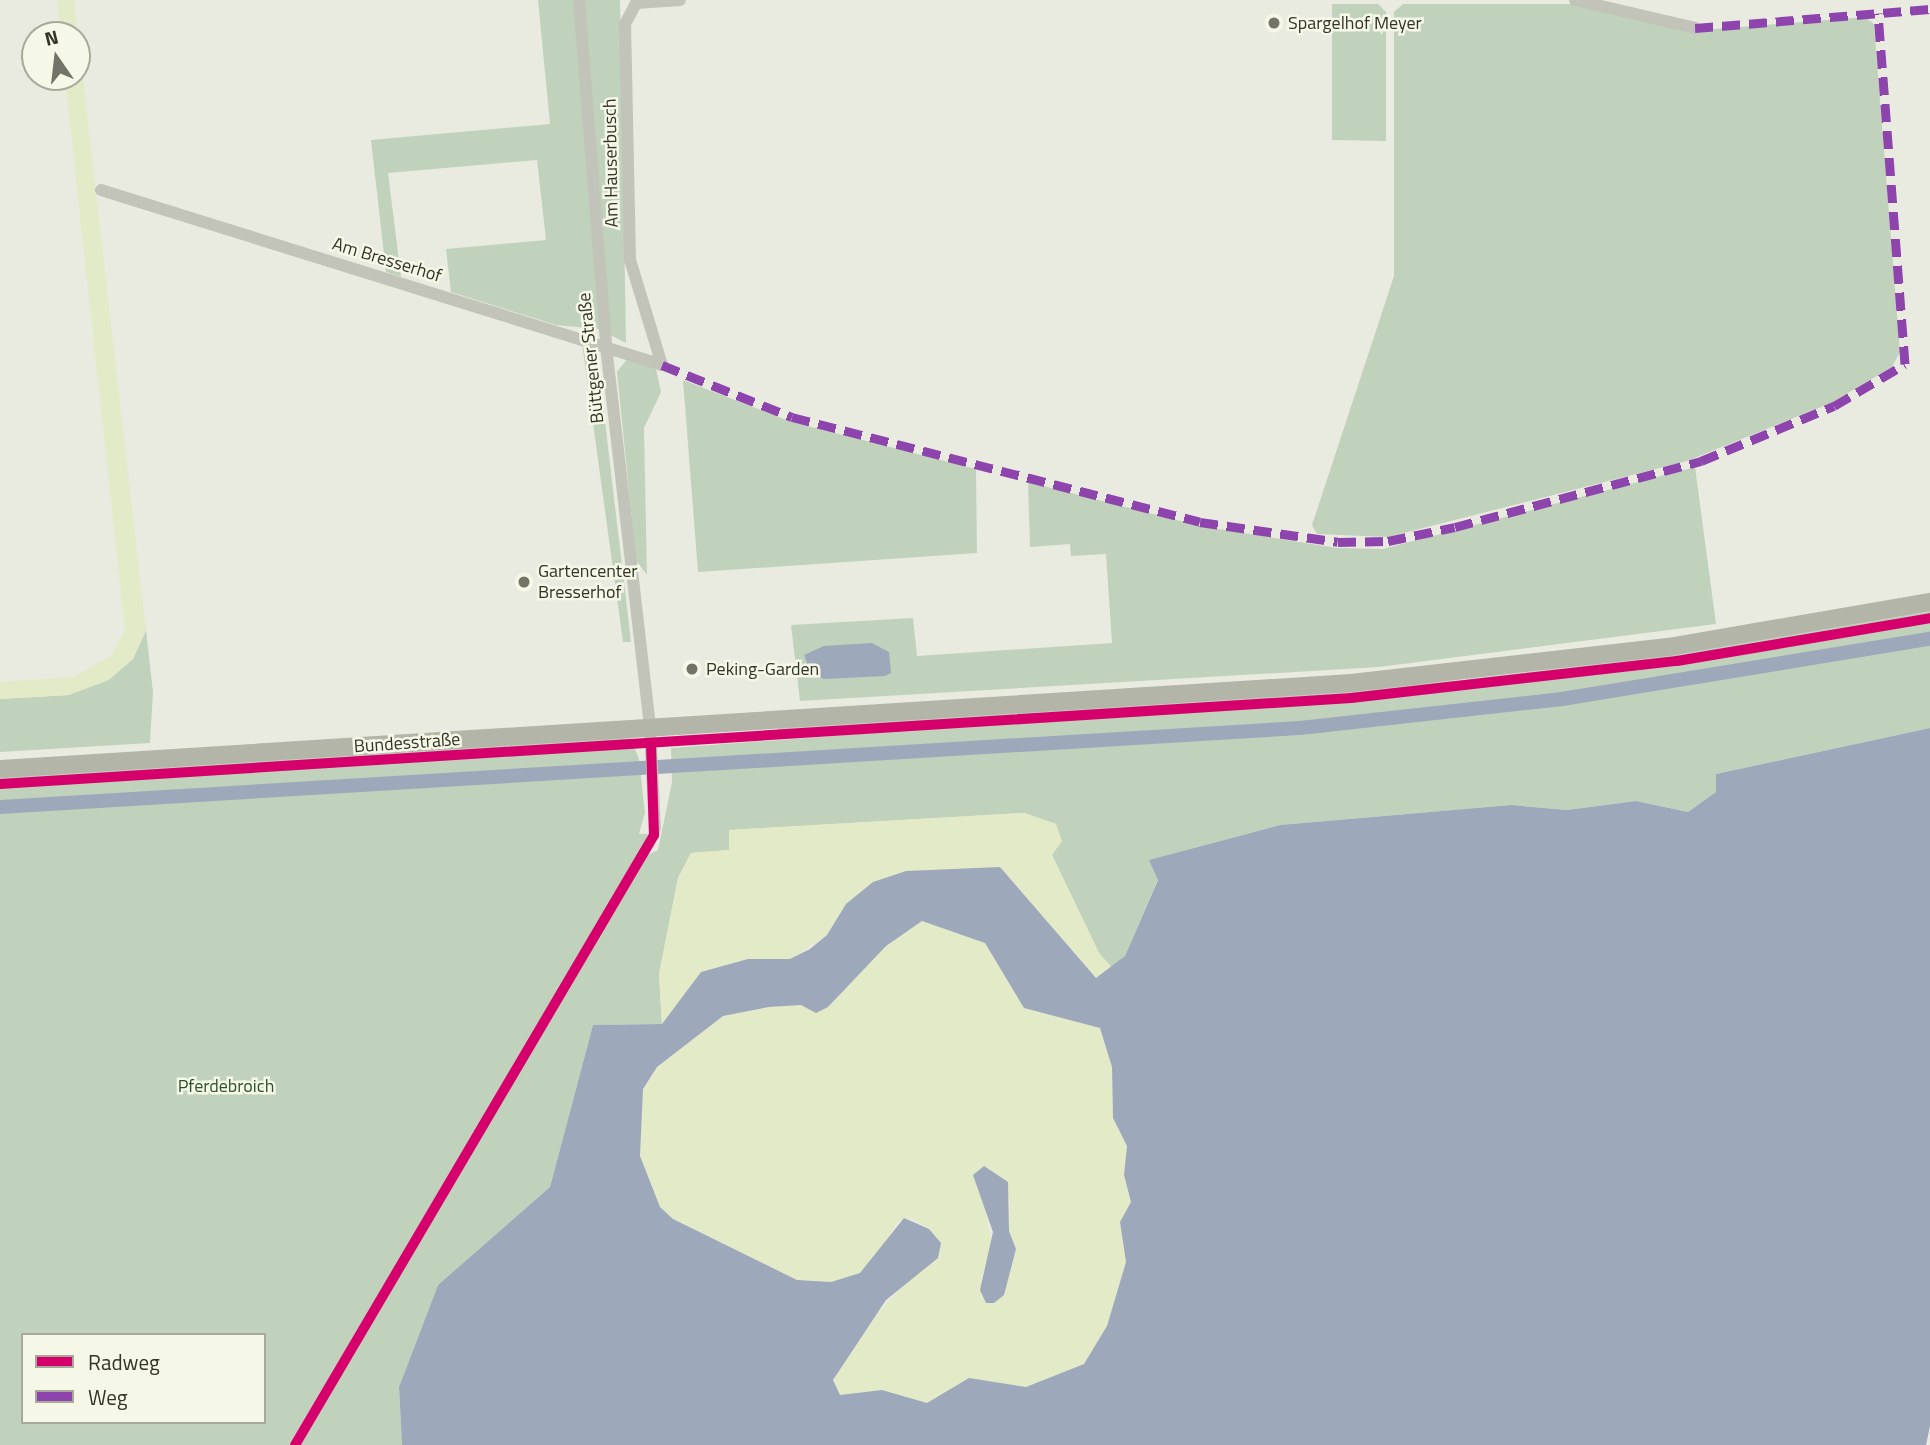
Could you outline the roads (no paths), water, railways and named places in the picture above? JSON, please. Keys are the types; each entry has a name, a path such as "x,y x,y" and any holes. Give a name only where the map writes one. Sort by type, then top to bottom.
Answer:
{"main road":[{"name":"Bundesstraße","path":"0,769 649,720 1438,675 1733,637 1930,602"}],"street":[{"name":"Büttgener Straße","path":"579,0 606,346 649,720 655,829"},
{"name":"Am Hauserbusch","path":"662,365 630,260 625,24 636,3 680,0"},
{"path":"1575,0 1695,28"},
{"name":"Am Bresserhof","path":"101,190 662,365"}],"water":[{"path":"872,643 889,652 891,673 885,676 824,679 811,673 804,655 824,646"},
{"path":"1930,728 1930,1426 1926,1445 402,1445 399,1387 438,1285 550,1187 593,1025 662,1024 701,972 748,959 790,959 810,949 827,935 846,904 873,882 906,871 1000,867 1096,978 1125,956 1158,880 1149,860 1280,825 1511,805 1567,810 1636,801 1688,812 1716,792 1716,774","holes":["922,921 985,943 1024,1008 1100,1028 1112,1067 1113,1118 1127,1146 1124,1175 1131,1202 1120,1222 1126,1262 1107,1326 1084,1364 1026,1387 969,1378 927,1403 882,1390 840,1395 833,1380 886,1300 938,1258 941,1243 929,1229 904,1218 860,1273 831,1282 797,1280 673,1219 660,1207 640,1156 643,1089 657,1067 723,1016 769,1007 801,1005 816,1013 828,1007 886,946"]},
{"path":"984,1166 1008,1182 1009,1231 1016,1249 1004,1295 994,1303 986,1303 980,1290 993,1232 973,1175"}],"waterway":[{"path":"0,807 1300,728 1562,699 1930,639"}],"place":[{"name":"Spargelhof Meyer","path":"1274,23"},
{"name":"Gartencenter Bresserhof","path":"524,582"},
{"name":"Peking-Garden","path":"692,669"}],"park label":[{"name":"Pferdebroich","path":"226,1086"}]}
